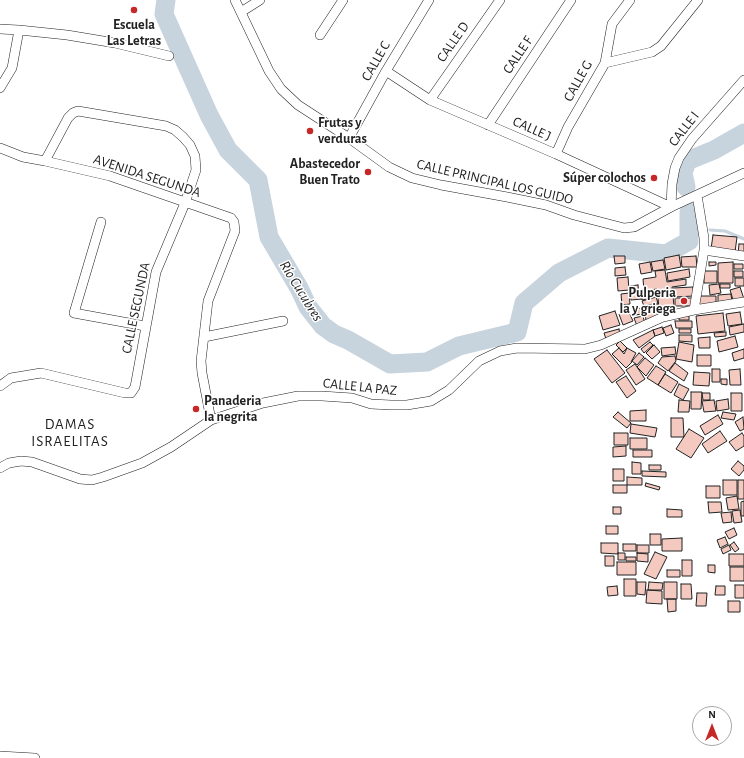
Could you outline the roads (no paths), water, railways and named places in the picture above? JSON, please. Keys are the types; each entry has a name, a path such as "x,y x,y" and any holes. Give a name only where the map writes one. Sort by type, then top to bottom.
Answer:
{"street":[{"name":"CALLE PRINCIPAL LOS GUIDO","path":"235,0 269,71 298,106 349,138 389,167 412,178 440,185 546,205 574,215 624,228 634,227 671,207 744,173"},
{"path":"240,12 260,0"},
{"path":"320,35 343,0"},
{"name":"CALLE C","path":"349,138 386,71 429,0"},
{"name":"CALLE D","path":"430,100 500,0"},
{"name":"CALLE F","path":"488,125 571,0"},
{"name":"CALLE G","path":"556,154 568,127 605,63 612,24 630,0"},
{"path":"605,63 652,52 661,46 698,0"},
{"path":"0,29 66,35 115,43 169,56"},
{"path":"0,88 12,68 19,30"},
{"name":"CALLE J","path":"386,71 430,100 556,154 671,207"},
{"name":"CALLE I","path":"671,207 672,184 675,168 679,158 692,139 744,80"},
{"name":"CALLE SEGUNDA","path":"0,386 11,378 41,373 125,393 131,392 135,387 156,272 185,203 196,170 195,156 190,145 175,130 166,126 78,111 73,113 68,118 45,161"},
{"name":"AVENIDA SEGUNDA","path":"0,148 23,157 110,176 231,218 235,226 235,231 208,300 204,337"},
{"path":"694,310 704,250 704,238 698,195"},
{"path":"101,222 74,313 145,326"},
{"path":"704,250 744,256"},
{"name":"CALLE LA PAZ","path":"0,468 9,463 20,461 32,462 80,479 92,480 142,463 171,447 210,420 263,402 298,396 352,398 371,404 391,406 431,401 449,390 479,361 500,351 516,348 584,349 601,346 659,318 694,310 744,302"},
{"path":"210,420 201,361 204,337 283,321"},
{"path":"0,756 35,758"}],"waterway":[{"name":"Río Cucubres","path":"166,0 164,14 209,115 228,150 258,180 269,237 299,288 308,307 323,326 334,334 348,340 390,364 427,362 459,346 517,332 524,303 559,273 608,248 666,254 689,241 689,212"},
{"name":"Río Cucubres","path":"686,187 683,173 687,161 714,150 744,133"},
{"path":"690,231 699,230"},
{"path":"710,230 725,231 744,239"}],"place":[{"name":"Escuela Las Letras","path":"134,10"},
{"name":"Frutas y verduras","path":"310,131"},
{"name":"Abastecedor Buen Trato","path":"368,172"},
{"name":"Súper colochos","path":"654,178"},
{"name":"Pulperia la y griega","path":"684,301"},
{"name":"Panaderia la negrita","path":"196,409"}],"district":[{"name":"DAMAS ISRAELITAS","path":"70,432"}]}
